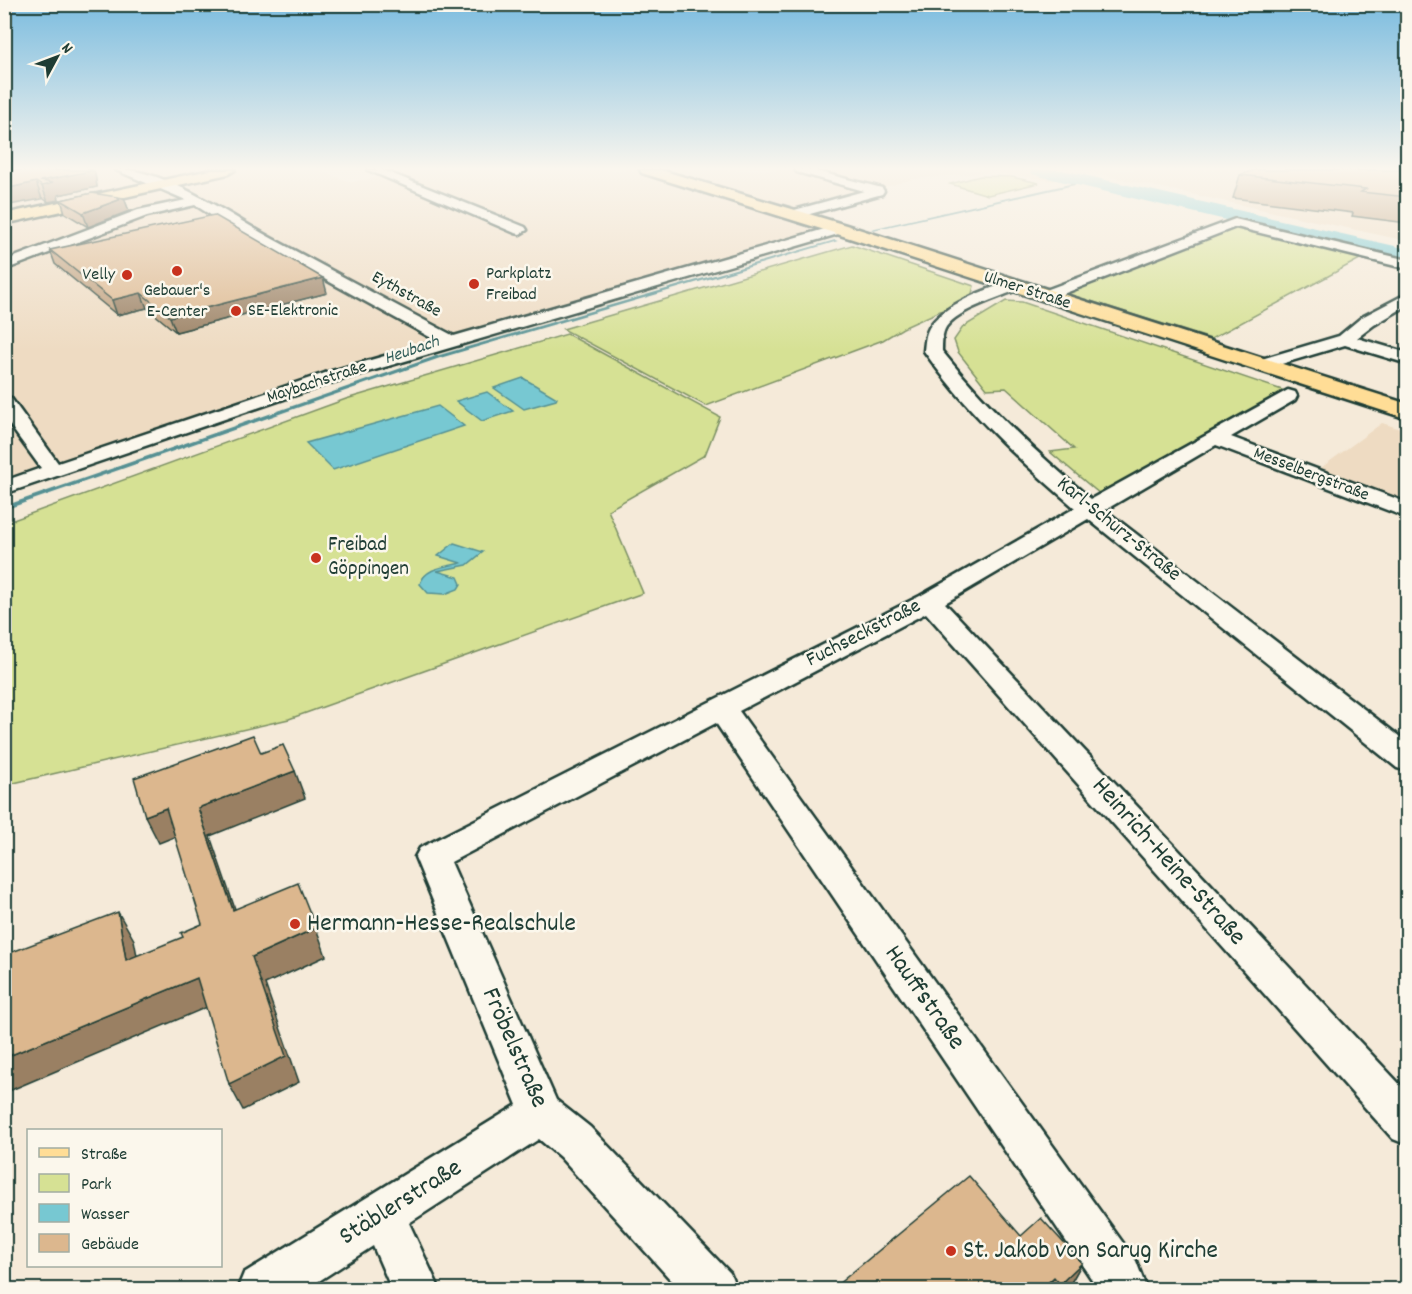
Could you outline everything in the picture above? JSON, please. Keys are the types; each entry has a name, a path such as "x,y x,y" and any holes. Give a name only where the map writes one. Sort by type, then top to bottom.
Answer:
{"main road":[{"name":"Ulmer Straße","path":"844,230 1407,412"}],"street":[{"path":"4,266 98,230"},
{"name":"Eythstraße","path":"250,230 450,341"},
{"name":"Maybachstraße","path":"4,488 331,377 835,230"},
{"path":"1044,296 1216,230"},
{"path":"1265,230 1407,265"},
{"path":"4,251 43,243 60,245"},
{"name":"Karl-Schurz-Straße","path":"1014,286 958,311 941,323 934,334 933,351 950,375 1029,457 1090,510 1331,697 1407,760"},
{"path":"1261,365 1345,340 1368,321 1407,298"},
{"path":"1345,340 1407,359"},
{"name":"Fuchseckstraße","path":"432,857 929,601 1288,396"},
{"path":"4,402 53,471"},
{"name":"Messelbergstraße","path":"1215,438 1407,511"},
{"name":"Heinrich-Heine-Straße","path":"929,601 1407,1124"},
{"name":"Hauffstraße","path":"721,708 1119,1278 1123,1290"},
{"name":"Fröbelstraße","path":"432,857 541,1114 575,1142 713,1290"},
{"name":"Stäblerstraße","path":"261,1290 541,1114"},
{"path":"382,1215 416,1290"}],"shaded area":[{"path":"5,230 820,232 314,374 5,481"},
{"path":"1358,230 1407,230 1407,241"},
{"path":"1382,423 1407,431 1407,504 1318,470"}],"green space":[{"path":"1218,230 1275,230 1371,253 1211,339 1062,292"},
{"path":"852,245 974,286 971,297 903,328 883,340 706,406 563,329"},
{"path":"1006,301 1022,302 1291,393 1106,499 1050,452 1074,449 1006,388 987,389 958,352 954,340 963,327"},
{"name":"Freibad Göppingen","path":"567,334 720,417 705,455 608,510 643,593 289,719 5,785 5,523 346,399"}],"water":[{"path":"523,378 557,398 556,400 524,409 494,388"},
{"path":"487,392 513,411 482,421 456,401"},
{"path":"438,406 464,426 333,470 306,443"},
{"path":"454,543 483,552 467,565 437,571 458,577 461,584 458,589 445,594 428,593 420,584 426,574 461,563 438,556"}],"building":[{"name":"Gebauer's E-Center","path":"142,230 241,230 323,278 170,317 141,293 112,300 50,250"},
{"name":"Hermann-Hesse-Realschule","path":"253,735 261,753 283,745 295,771 198,808 233,910 298,883 316,928 252,957 286,1056 229,1084 197,978 4,1058 4,955 118,912 126,960 183,937 181,933 202,924 166,808 145,816 134,778"},
{"name":"St. Jakob von Sarug Kirche","path":"969,1176 1021,1236 1041,1218 1082,1263 1060,1284 1054,1277 1040,1290 831,1290"}],"waterway":[{"path":"1298,230 1408,256"},
{"name":"Heubach","path":"4,508 438,357 836,241"}],"place":[{"name":"Gebauer's E-Center","path":"177,271"},
{"name":"Velly","path":"127,275"},
{"name":"Parkplatz Freibad","path":"474,284"},
{"name":"SE-Elektronic","path":"236,311"},
{"name":"Freibad Göppingen","path":"316,558"},
{"name":"Hermann-Hesse-Realschule","path":"295,924"},
{"name":"St. Jakob von Sarug Kirche","path":"951,1251"}]}
